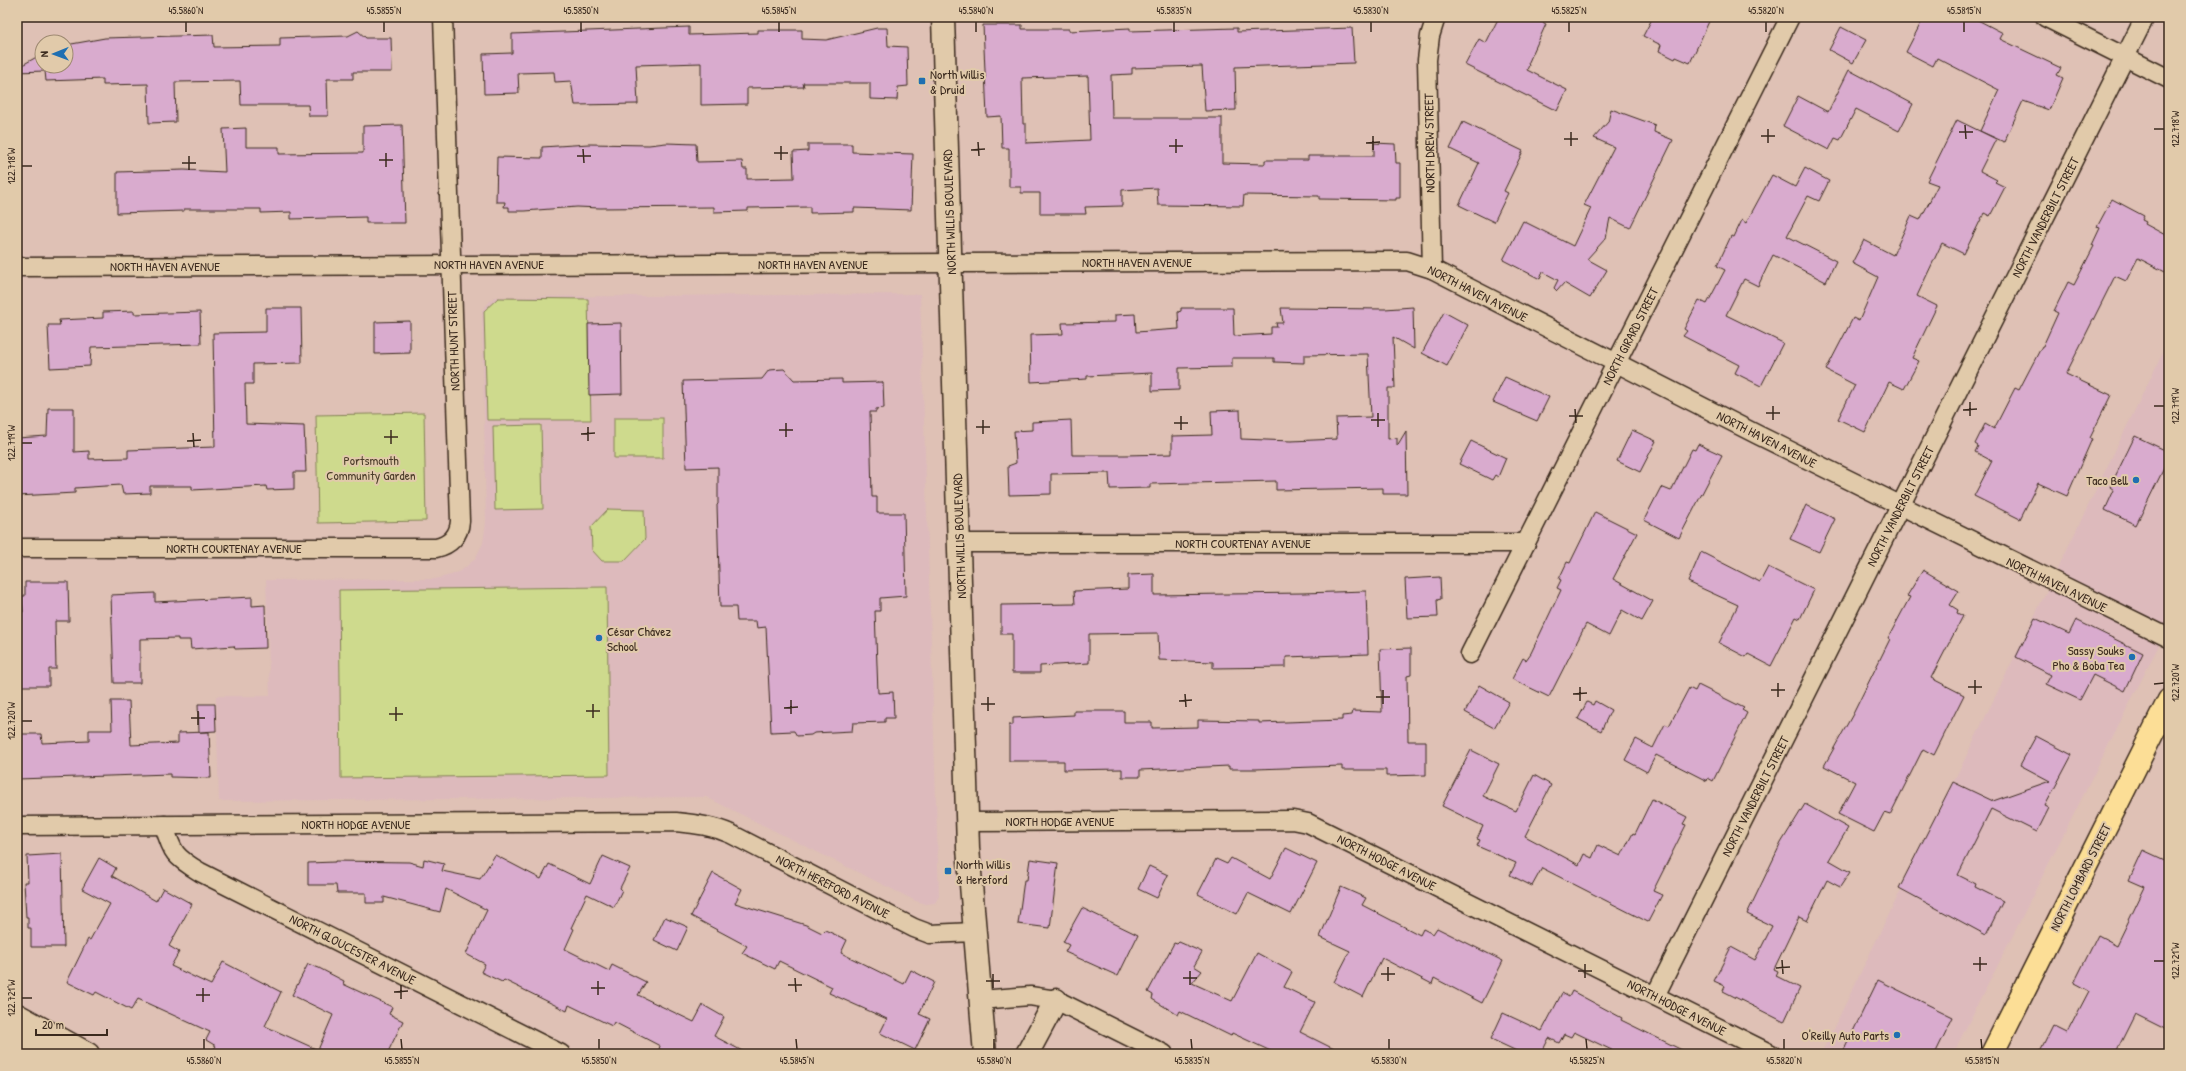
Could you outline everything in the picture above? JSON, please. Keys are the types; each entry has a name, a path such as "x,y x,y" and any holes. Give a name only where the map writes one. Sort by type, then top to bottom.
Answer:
{"main road":[{"name":"NORTH LOMBARD STREET","path":"1992,1054 2168,705"}],"street":[{"name":"NORTH HUNT STREET","path":"443,17 450,265 460,521 459,529 450,542"},
{"name":"NORTH WILLIS BOULEVARD","path":"943,17 967,822 974,932 985,1054"},
{"name":"NORTH DREW STREET","path":"1432,269 1427,60 1430,36 1436,17"},
{"name":"NORTH GIRARD STREET","path":"1470,654 1790,17"},
{"path":"2045,17 2169,79"},
{"name":"NORTH VANDERBILT STREET","path":"1655,996 2145,17"},
{"name":"NORTH HAVEN AVENUE","path":"17,267 1407,262 1432,269 1900,506 2169,638"},
{"name":"NORTH COURTENAY AVENUE","path":"17,548 436,548 444,546 450,542"},
{"name":"NORTH COURTENAY AVENUE","path":"959,543 1526,543"},
{"name":"NORTH HODGE AVENUE","path":"967,822 1293,820 1308,823 1771,1054"},
{"name":"NORTH HODGE AVENUE","path":"17,826 668,822 695,824"},
{"name":"NORTH HEREFORD AVENUE","path":"695,824 715,827 731,834 914,928 930,934 974,932"},
{"name":"NORTH GLOUCESTER AVENUE","path":"164,825 172,850 178,857 200,872 561,1054"},
{"path":"980,1000 1030,996 1056,1000 1164,1054"},
{"path":"1027,1054 1056,1000"},
{"path":"17,1015 88,1054"},
{"path":"17,1037 58,1054"}],"shaded area":[{"name":"César Chávez School","path":"920,294 939,896 935,903 926,904 916,901 706,797 219,801 216,696 270,696 266,580 435,579 451,575 462,570 475,559 483,543 486,523 482,310 494,297"},
{"path":"2169,340 2169,625 1953,1054 1821,1054"}],"green space":[{"path":"498,298 588,299 591,420 487,420 484,311"},
{"name":"Portsmouth Community Garden","path":"424,413 426,521 318,523 316,415"},
{"path":"614,418 663,418 663,458 614,458"},
{"path":"541,425 543,509 495,510 493,426"},
{"path":"608,509 644,510 645,539 624,561 602,561 592,550 591,527"},
{"path":"607,587 609,775 341,778 339,590"}],"building":[{"path":"1499,17 1533,17 1546,24 1528,64 1527,70 1567,90 1557,111 1465,65 1479,39 1486,43"},
{"path":"1653,17 1711,17 1690,63 1676,57 1675,59 1659,51 1661,45 1643,36"},
{"path":"1924,17 1972,17 2003,33 2000,39 2061,68 2057,75 2063,78 2049,110 2023,101 2004,142 1980,131 1999,90 1937,58 1933,66 1906,52"},
{"path":"983,25 1022,25 1022,29 1069,29 1069,31 1130,28 1130,31 1237,28 1237,32 1352,28 1354,63 1235,67 1236,110 1205,111 1202,66 1132,68 1132,74 1111,75 1112,118 1222,118 1222,163 1265,164 1265,160 1308,160 1308,156 1374,156 1374,143 1395,144 1396,163 1400,163 1400,198 1396,198 1396,200 1319,199 1319,196 1244,195 1243,206 1158,205 1157,188 1122,190 1122,206 1085,207 1086,214 1040,214 1040,193 1021,193 1021,187 1009,187 1009,148 1002,148 1001,116 987,117","holes":["1088,76 1090,140 1026,143 1026,124 1023,124 1022,78"]},
{"path":"689,27 689,35 758,33 758,30 802,30 802,39 826,40 877,28 887,28 888,46 907,47 908,86 898,87 897,100 870,99 870,83 803,83 804,87 747,88 747,104 701,105 701,63 636,65 638,104 575,105 571,81 555,82 554,72 518,73 519,93 484,94 483,54 512,53 512,34"},
{"path":"1841,27 1866,40 1853,63 1829,50"},
{"path":"358,31 366,38 391,38 392,72 353,72 353,79 327,79 328,116 309,116 308,105 241,105 240,81 175,82 176,122 149,123 148,84 103,85 103,79 46,81 45,74 74,74 74,44 105,38 213,35 214,47 280,46 280,38 348,36"},
{"path":"34,58 34,71 17,72 17,68"},
{"path":"1849,70 1913,104 1899,131 1856,109 1840,140 1835,138 1829,150 1783,126 1798,96 1828,112"},
{"path":"1611,109 1655,125 1654,132 1673,140 1630,228 1610,218 1606,238 1587,259 1607,270 1590,298 1564,283 1557,291 1554,288 1558,280 1543,272 1540,279 1503,260 1523,221 1573,246 1591,208 1584,205 1614,147 1594,138 1608,122"},
{"path":"1957,120 1996,139 1980,171 1997,180 1995,182 2005,187 1990,216 1984,213 1964,254 1942,243 1917,296 1937,306 1912,358 1919,361 1904,389 1889,382 1865,432 1838,419 1855,385 1826,370 1853,318 1859,321 1878,277 1852,263 1864,240 1893,255 1911,216 1920,220 1938,185 1927,181"},
{"path":"1463,122 1523,151 1504,191 1508,193 1494,222 1459,205 1479,163 1450,149"},
{"path":"402,125 405,223 366,223 366,217 291,219 291,212 261,213 261,209 184,209 184,211 117,213 117,172 184,170 225,172 223,129 246,128 246,147 279,147 279,154 363,153 363,126"},
{"path":"666,143 696,144 697,162 742,161 743,169 747,169 747,179 794,178 793,152 808,151 808,144 852,144 852,152 913,154 911,210 854,208 854,212 810,213 810,207 748,208 748,211 714,212 714,207 577,207 509,211 509,207 504,207 505,202 496,202 497,157 542,158 542,147 589,144 649,145"},
{"path":"1805,168 1829,181 1819,201 1808,196 1787,236 1836,261 1826,282 1773,255 1758,286 1744,279 1726,315 1783,343 1761,386 1735,373 1739,365 1683,336 1687,331 1684,329 1699,300 1707,304 1725,270 1717,266 1731,236 1734,237 1742,220 1746,223 1772,175 1795,187"},
{"path":"2112,199 2144,216 2142,220 2146,222 2145,224 2169,237 2169,274 2138,258 2126,281 2115,276 2066,374 2111,395 2090,438 2092,439 2067,496 2038,483 2020,519 1974,496 1992,461 1975,452 1978,446 1975,444 1985,424 1994,429 2015,388 2019,390 2043,346 2058,313 2054,311 2068,282 2074,285 2094,246 2092,245 2100,228 2097,227"},
{"path":"1413,307 1414,349 1393,337 1395,388 1388,388 1388,439 1397,438 1397,446 1406,431 1407,494 1383,494 1383,488 1276,490 1276,481 1150,484 1150,488 1110,489 1109,473 1051,474 1051,494 1009,495 1008,466 1016,463 1014,431 1032,430 1032,422 1071,420 1072,455 1125,455 1172,454 1172,436 1212,435 1211,411 1240,410 1241,439 1291,441 1337,439 1336,418 1371,417 1368,354 1304,355 1304,363 1274,362 1274,358 1232,358 1232,367 1179,368 1179,390 1152,391 1152,373 1087,376 1087,379 1031,382 1030,335 1063,334 1062,323 1115,322 1115,315 1135,314 1136,332 1179,329 1178,312 1181,311 1181,308 1233,308 1234,336 1271,334 1271,327 1277,327 1276,323 1283,323 1281,308 1385,309"},
{"path":"266,308 301,308 302,363 253,364 253,384 245,384 246,424 304,426 306,472 294,472 294,489 267,490 266,486 192,490 192,486 150,486 150,493 123,494 121,485 75,488 75,493 17,496 17,438 47,436 48,408 74,408 74,452 89,451 89,459 128,458 128,450 215,447 213,333 266,332"},
{"path":"134,311 134,314 200,312 201,344 91,347 90,366 50,368 48,325 60,325 59,320 103,318 103,312"},
{"path":"1444,312 1468,325 1447,366 1422,353"},
{"path":"410,321 410,353 375,354 375,322"},
{"path":"621,323 622,394 589,395 588,324"},
{"path":"784,369 794,380 842,379 842,383 883,382 884,408 876,409 876,412 870,412 872,497 877,497 877,513 904,513 906,596 880,598 880,611 875,611 878,693 893,692 894,718 885,718 885,722 853,723 852,731 814,733 811,735 797,736 794,731 771,732 766,627 757,628 756,621 737,621 736,607 720,607 717,505 718,467 686,468 683,381 762,379 769,370"},
{"path":"1505,377 1549,397 1537,421 1493,402"},
{"path":"1632,430 1656,441 1640,472 1617,461"},
{"name":"Taco Bell","path":"2135,436 2169,452 2169,458 2136,525 2105,510 2114,490 2110,487"},
{"path":"1471,441 1506,458 1498,477 1495,475 1492,480 1459,464"},
{"path":"1698,444 1722,455 1679,538 1644,520 1661,487 1671,491 1692,449 1695,450"},
{"path":"1806,505 1835,519 1819,552 1790,539"},
{"path":"1595,512 1637,533 1613,579 1653,601 1642,621 1622,610 1609,636 1586,624 1549,697 1512,679 1523,658 1526,660 1531,653 1561,590 1557,588 1561,580 1559,579 1567,562 1570,563"},
{"path":"1701,552 1760,582 1768,567 1814,590 1800,619 1796,617 1771,666 1748,654 1746,657 1719,643 1738,605 1688,582"},
{"path":"1923,570 1959,591 1950,605 1958,610 1957,613 1963,616 1931,678 1964,695 1934,755 1923,749 1890,815 1884,813 1874,832 1838,814 1855,782 1824,766 1853,714 1890,639 1888,638 1910,597 1907,596"},
{"path":"1154,574 1154,595 1366,591 1368,654 1286,657 1286,667 1213,668 1213,662 1159,660 1158,633 1089,634 1089,663 1040,666 1040,673 1012,673 1012,634 1001,634 1001,605 1075,604 1074,591 1128,589 1128,575"},
{"path":"1440,577 1441,599 1437,600 1438,617 1407,618 1405,579"},
{"path":"25,582 68,582 69,621 55,621 56,669 49,669 49,686 18,686 17,612 23,612 22,596 25,596"},
{"path":"155,593 155,602 252,597 252,606 265,605 266,648 235,649 234,646 191,649 190,640 178,640 178,638 140,639 140,683 114,683 111,595"},
{"path":"2035,618 2069,634 2076,620 2143,653 2125,691 2093,675 2080,700 2046,684 2051,675 2016,657"},
{"path":"1411,648 1411,675 1407,676 1408,741 1426,741 1426,775 1386,776 1386,770 1342,770 1342,766 1229,769 1229,766 1140,770 1140,777 1122,777 1122,769 1064,770 1064,761 1009,761 1009,725 1013,725 1013,718 1074,715 1074,711 1124,711 1124,722 1152,722 1152,728 1198,727 1198,720 1259,721 1259,723 1342,720 1342,716 1352,715 1353,711 1382,712 1380,649"},
{"path":"1479,685 1509,702 1494,728 1465,712"},
{"path":"1698,685 1744,708 1742,710 1747,713 1713,781 1708,778 1707,781 1656,755 1647,772 1625,760 1636,739 1653,748 1665,724 1669,726 1689,688 1695,691"},
{"path":"111,701 129,701 131,745 178,743 178,733 209,732 211,778 170,777 170,774 17,779 17,734 41,734 42,743 89,741 89,730 112,730"},
{"path":"1595,701 1611,710 1601,731 1578,719 1587,702 1593,705"},
{"path":"198,704 215,704 216,731 199,732"},
{"path":"2036,736 2072,755 2045,806 2049,808 2037,832 1991,809 1958,875 1976,884 1975,887 2003,901 1986,935 1899,888 1953,782 1993,801 2050,781 2020,765"},
{"path":"1471,750 1499,764 1483,796 1516,811 1534,775 1551,785 1525,836 1579,865 1584,854 1592,858 1598,845 1621,856 1633,833 1635,834 1652,799 1687,817 1683,824 1686,825 1653,891 1662,895 1648,922 1542,868 1532,886 1510,875 1516,863 1477,846 1480,840 1477,839 1483,826 1442,806"},
{"path":"1805,804 1848,828 1829,860 1850,872 1840,887 1827,880 1807,921 1799,917 1774,969 1778,971 1776,976 1800,988 1784,1022 1723,991 1725,986 1714,981 1731,947 1755,960 1772,926 1747,914 1781,843"},
{"path":"1286,848 1317,863 1291,914 1248,893 1237,914 1198,894 1216,859 1227,864 1231,858 1270,879"},
{"path":"2143,850 2169,862 2169,1031 2135,1014 2115,1054 2039,1054 2053,1026 2067,1033 2089,991 2074,983 2098,935 2117,945 2145,887 2129,880"},
{"path":"62,854 64,947 31,947 31,928 28,928 28,917 26,917 24,882 28,882 27,856"},
{"path":"495,855 541,879 549,864 590,884 603,856 630,868 620,888 622,890 614,907 587,894 571,928 574,929 565,949 609,971 612,965 646,982 638,995 694,1022 703,1005 724,1017 714,1036 748,1054 669,1054 659,1049 660,1046 614,1022 612,1026 569,1005 567,1011 504,980 502,982 481,972 485,964 466,954 487,910 446,889 440,912 384,897 384,903 366,903 366,893 337,893 336,885 308,885 308,863 335,861 409,862 423,866 424,859 444,864 442,871 480,879"},
{"path":"99,858 116,868 112,876 156,901 163,888 192,904 169,946 179,952 171,966 211,985 223,962 281,992 265,1026 318,1050 333,1015 292,995 308,964 319,968 344,981 343,984 392,1007 389,1014 403,1021 387,1054 211,1054 216,1046 206,1040 210,1032 138,999 131,1010 96,992 94,995 67,982 88,939 90,940 110,904 82,889"},
{"path":"1030,859 1058,863 1050,928 1018,924 1024,880 1027,880"},
{"path":"1149,866 1168,875 1157,898 1138,889"},
{"path":"713,873 742,889 735,903 806,925 822,933 825,930 847,940 841,953 904,984 911,970 934,982 919,1014 930,1019 915,1050 880,1033 887,1019 829,993 832,987 779,961 775,969 742,953 747,946 691,916"},
{"path":"1341,887 1366,898 1362,905 1420,935 1423,929 1433,934 1437,928 1503,961 1482,1003 1434,978 1432,984 1382,958 1363,997 1334,982 1350,951 1320,937"},
{"path":"1082,908 1138,935 1118,976 1065,952 1069,945 1063,942"},
{"path":"665,917 688,927 677,951 654,940"},
{"path":"1179,942 1202,952 1194,966 1202,971 1192,983 1232,1001 1257,953 1292,972 1284,987 1315,1002 1300,1032 1344,1054 1277,1054 1232,1033 1231,1036 1180,1011 1178,1015 1152,999 1153,995 1148,992 1174,943 1177,944"},
{"name":"O'Reilly Auto Parts","path":"1878,980 1953,1017 1935,1054 1842,1054"},
{"path":"1572,991 1622,1018 1621,1020 1690,1054 1620,1054 1574,1032 1571,1037 1564,1034 1559,1043 1549,1038 1541,1054 1523,1054 1491,1039 1503,1013 1542,1031 1562,993 1569,997"}],"place":[{"name":"North Willis & Druid","path":"922,81"},
{"name":"Taco Bell","path":"2136,480"},
{"name":"César Chávez School","path":"599,638"},
{"name":"Sassy Souks Pho & Boba Tea","path":"2132,657"},
{"name":"North Willis & Hereford","path":"948,871"},
{"name":"O'Reilly Auto Parts","path":"1897,1035"}]}
